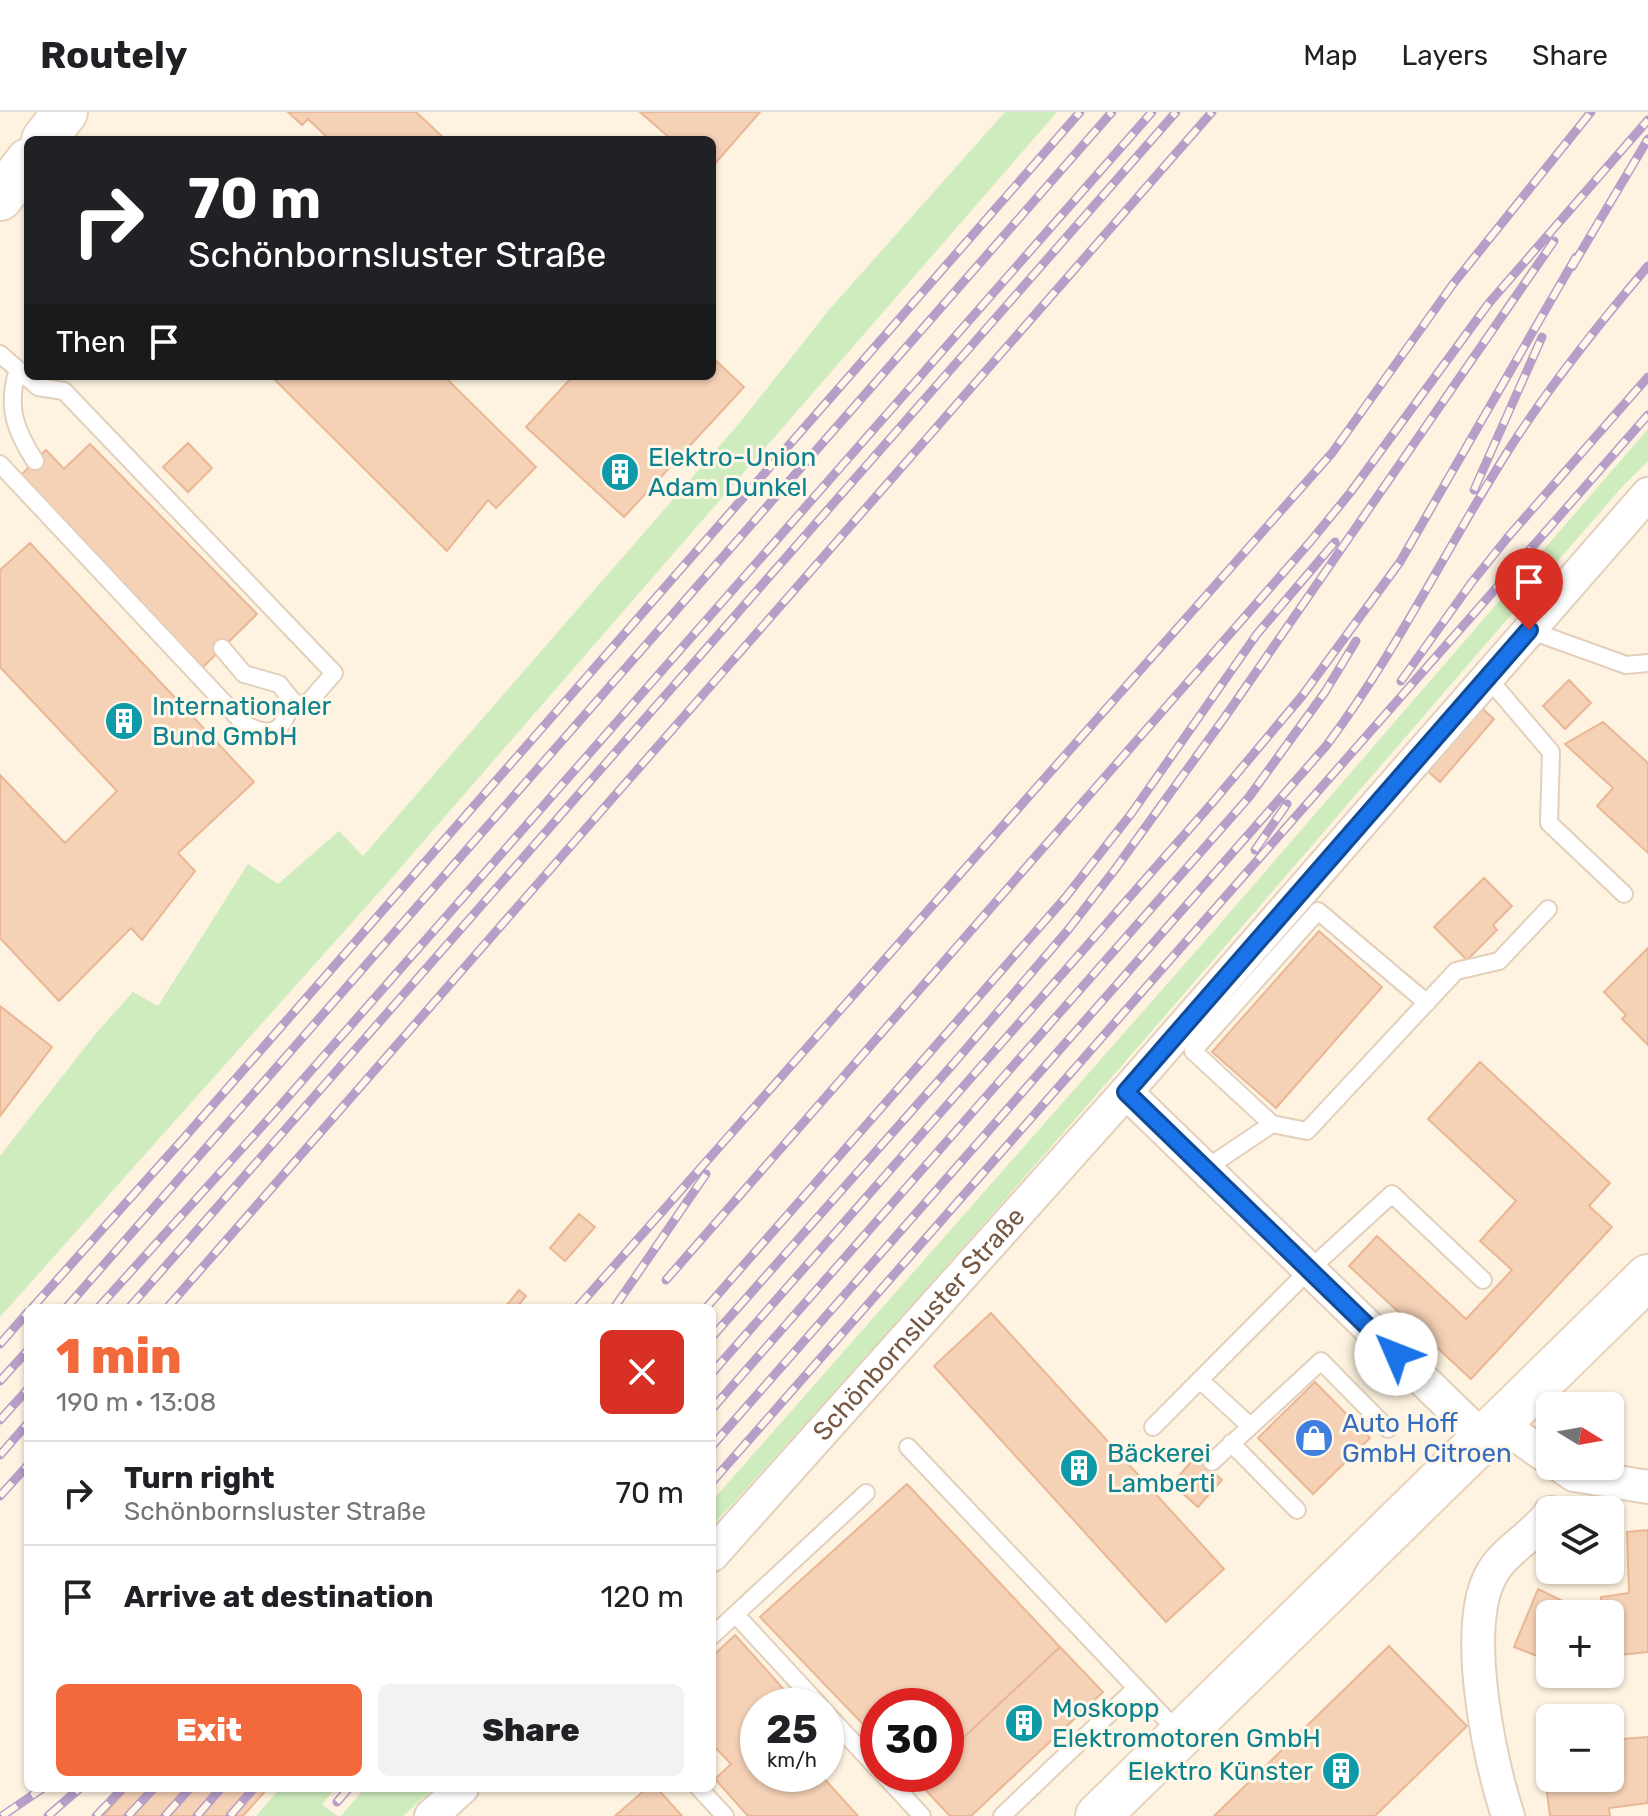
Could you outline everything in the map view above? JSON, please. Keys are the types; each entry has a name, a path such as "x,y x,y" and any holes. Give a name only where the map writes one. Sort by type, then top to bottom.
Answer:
{"street":[{"path":"47,136 65,112"},
{"name":"Schönbornsluster Straße","path":"716,1551 1126,1092 1648,494"},
{"path":"1126,1092 1309,1270 1491,1430 1536,1453"},
{"path":"1098,1816 1648,1277"},
{"path":"1618,1480 1648,1487"},
{"path":"1508,1816 1490,1742 1482,1693 1478,1634 1483,1594 1492,1572 1536,1531"},
{"path":"431,1816 458,1792"}],"lane":[{"path":"0,354 24,375"},
{"path":"18,370 12,409 19,437 35,461"},
{"path":"30,380 38,387 64,391 334,673 308,703 290,704"},
{"path":"0,464 244,724 261,733 276,731 287,719 291,699 279,684 244,674 222,648"},
{"path":"1529,630 1626,665 1648,663"},
{"path":"1488,678 1551,752 1549,823 1624,894"},
{"path":"1427,1003 1318,911 1193,1051 1272,1124 1307,1131 1427,1003 1456,971 1499,961 1548,909"},
{"path":"1205,1169 1272,1124"},
{"path":"1153,1427 1309,1270 1392,1194 1483,1280"},
{"path":"1212,1462 1321,1361 1388,1429"},
{"path":"1200,1380 1249,1425"},
{"path":"1231,1443 1297,1510"},
{"path":"908,1447 1181,1735"},
{"path":"716,1632 866,1493"},
{"path":"736,1615 803,1688"},
{"path":"1002,1816 1136,1688"},
{"path":"844,1732 860,1750"},
{"path":"703,1792 725,1816"},
{"path":"900,1792 922,1816"}],"green space":[{"path":"1005,112 1057,112 389,881 0,1317 0,1156 97,1032 133,992 158,1006 248,864 278,884 339,831 363,856 742,420 828,311"},
{"path":"1648,429 1648,461 1623,486 943,1269 716,1522 716,1496 1219,925"},
{"path":"277,1792 332,1792 322,1805 338,1816 256,1816"},
{"path":"362,1792 430,1792 403,1816 341,1816"}],"building":[{"path":"288,112 416,112 442,136 326,136 308,119 302,125"},
{"path":"640,112 760,112 716,162 716,136 667,136"},
{"name":"Elektro-Union Adam Dunkel","path":"716,361 744,387 624,517 526,427 569,380 716,380"},
{"path":"275,380 448,380 536,467 496,508 488,500 447,551"},
{"path":"188,443 212,468 188,492 163,467"},
{"path":"90,444 257,614 203,667 18,478 46,450 64,469"},
{"name":"Internationaler Bund GmbH","path":"30,543 254,782 178,853 195,871 142,940 131,928 59,1001 0,938 0,775 65,843 117,791 0,667 0,570"},
{"path":"1569,680 1591,703 1565,729 1543,706"},
{"path":"1477,704 1494,719 1440,782 1422,766"},
{"path":"1603,722 1648,763 1648,853 1597,806 1613,788 1565,744"},
{"path":"1484,878 1512,906 1493,925 1497,930 1467,960 1434,927"},
{"path":"1319,931 1382,987 1276,1108 1212,1052"},
{"path":"1648,948 1648,1045 1622,1019 1626,1015 1604,992"},
{"path":"0,1006 52,1047 0,1116"},
{"path":"1480,1062 1610,1183 1589,1206 1612,1227 1471,1379 1349,1266 1377,1236 1466,1319 1512,1270 1480,1241 1516,1201 1428,1119"},
{"path":"579,1214 595,1227 565,1261 550,1248"},
{"path":"519,1290 526,1296 519,1304 508,1304"},
{"name":"Bäckerei Lamberti","path":"991,1313 1224,1569 1166,1622 934,1366"},
{"name":"Auto Hoff GmbH Citroen","path":"1315,1382 1370,1438 1313,1494 1258,1438"},
{"path":"1196,1456 1222,1480 1198,1507 1172,1484"},
{"path":"907,1484 1060,1647 964,1737 964,1688 860,1688 860,1721 844,1705 844,1688 828,1688 760,1617"},
{"path":"1648,1530 1648,1652 1624,1655 1624,1600 1601,1600 1601,1597 1629,1593 1627,1532"},
{"path":"1538,1589 1561,1600 1536,1600 1536,1656 1514,1647"},
{"path":"735,1635 783,1688 740,1688 740,1792 836,1792 858,1816 748,1816 716,1780 731,1764 716,1748 716,1653"},
{"name":"Elektro Künster","path":"1389,1646 1467,1726 1375,1816 1214,1816"},
{"name":"Moskopp Elektromotoren GmbH","path":"1060,1647 1103,1692 971,1816 950,1816 927,1792 964,1792 964,1737"},
{"path":"1648,1737 1648,1803 1609,1808 1610,1816 1550,1816 1547,1792 1624,1792 1624,1739"},
{"path":"124,1792 264,1792 243,1816 103,1816"},
{"path":"642,1792 661,1792 682,1816 615,1816"}],"railway":[{"path":"36,1304 1080,112"},
{"path":"69,1304 1112,112"},
{"path":"102,1304 273,1114 1152,112"},
{"path":"133,1304 1176,112"},
{"path":"170,1304 1212,112"},
{"path":"581,1304 1332,453 1453,284 1591,112"},
{"path":"666,1280 1310,542 1350,493 1489,303 1648,120"},
{"path":"1572,267 1648,139"},
{"path":"716,1332 954,1063 1068,930 1116,868 1225,717 1554,241"},
{"path":"716,1368 1213,802 1302,696 1400,562 1576,257"},
{"path":"716,1441 1326,746 1375,674 1524,427 1575,356 1648,266"},
{"path":"1474,490 1542,337"},
{"path":"1401,681 1508,537 1648,377"},
{"path":"716,1477 1648,415"},
{"path":"710,1304 1065,898 1131,814 1257,634 1335,542"},
{"path":"716,1404 1249,797 1325,692 1356,641"},
{"path":"1255,850 1287,804"},
{"path":"617,1304 706,1174"},
{"path":"0,1344 24,1317"},
{"path":"0,1381 24,1354"},
{"path":"0,1420 24,1393"},
{"path":"0,1455 24,1428"},
{"path":"0,1496 24,1469"},
{"path":"2,1816 37,1792"},
{"path":"48,1816 75,1792"},
{"path":"96,1816 119,1792"},
{"path":"128,1816 150,1792"},
{"path":"165,1816 186,1792"},
{"path":"197,1816 218,1792"},
{"path":"230,1816 251,1792"},
{"path":"337,1802 346,1792"}],"place":[{"name":"Elektro-Union Adam Dunkel","path":"620,472"},
{"name":"Internationaler Bund GmbH","path":"124,721"},
{"name":"Auto Hoff GmbH Citroen","path":"1314,1438"},
{"name":"Bäckerei Lamberti","path":"1079,1468"},
{"name":"Moskopp Elektromotoren GmbH","path":"1024,1723"},
{"name":"Elektro Künster","path":"1341,1771"}],"route":[{"path":"1396,1354 1126,1092 1529,630"}]}
